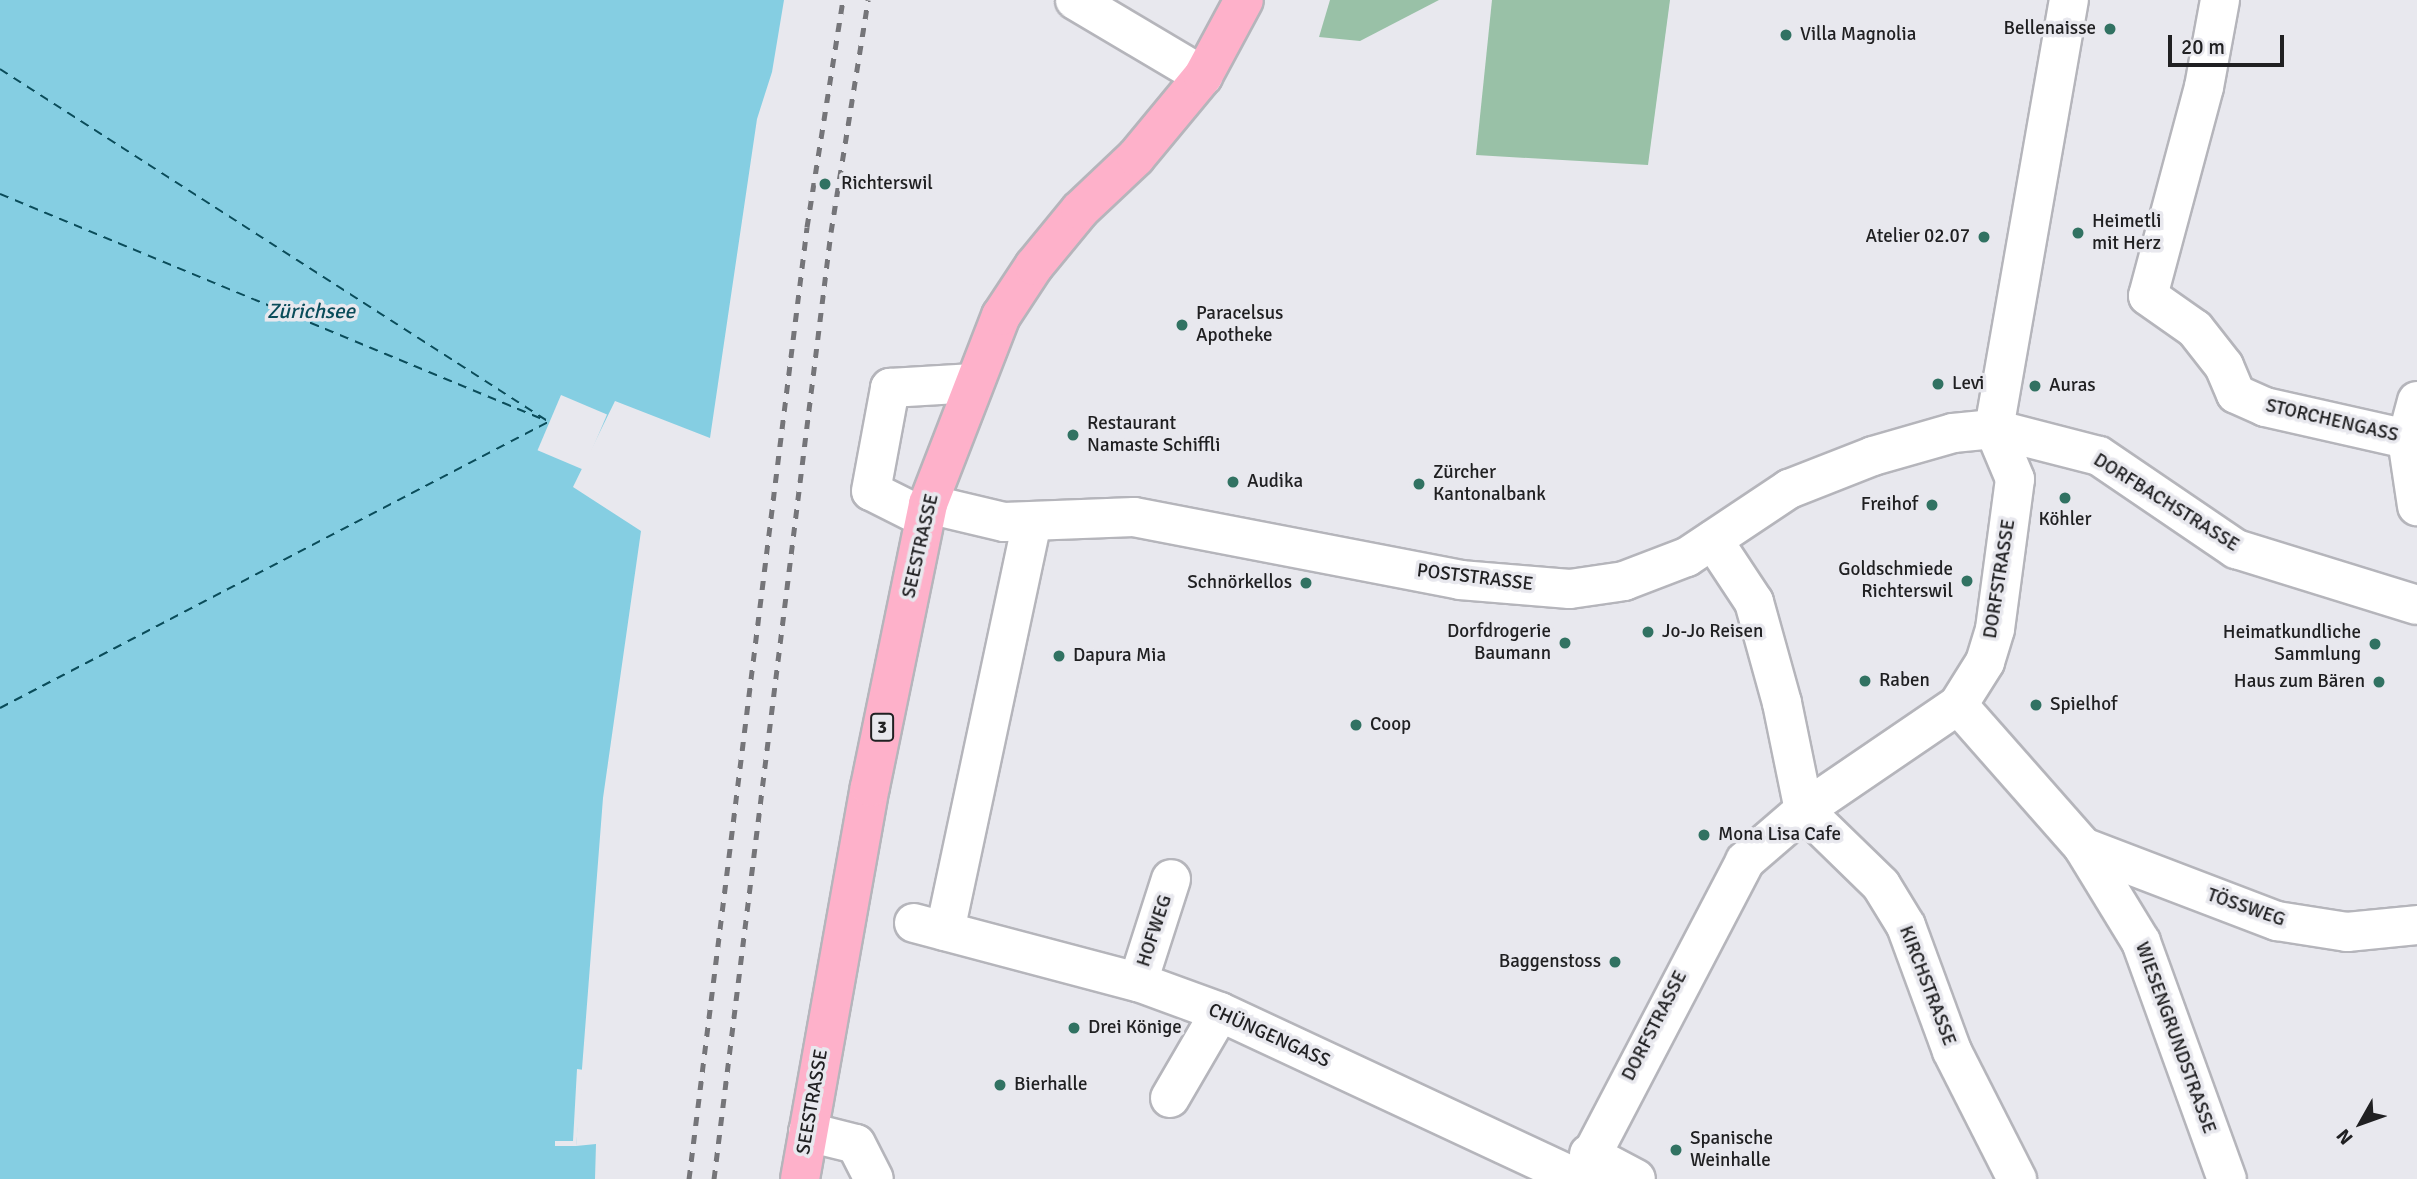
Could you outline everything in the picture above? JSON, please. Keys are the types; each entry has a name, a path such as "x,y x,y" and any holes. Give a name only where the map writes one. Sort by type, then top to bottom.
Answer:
{"main road":[{"name":"SEESTRASSE","path":"800,1179 870,787 927,511 974,383 1001,316 1034,265 1203,76 1244,0"}],"street":[{"path":"1075,0 1203,76"},
{"path":"1994,429 2069,0"},
{"name":"STORCHENGASS","path":"2220,0 2204,87 2148,296 2195,329 2224,366 2236,394 2266,407 2407,439"},
{"name":"POSTSTRASSE","path":"974,383 890,388 872,491 927,511 976,518 1032,523 1134,517 1460,580 1570,589 1623,581 1687,557 1789,489 1861,460 1953,433 1994,429"},
{"path":"2417,401 2407,439 2417,506"},
{"name":"DORFBACHSTRASSE","path":"1994,429 2099,456 2236,549 2417,605"},
{"name":"DORFSTRASSE","path":"1582,1171 1724,895 1745,861 1804,810 1958,705 1985,662 2005,563 2015,479 1994,429"},
{"name":"CHÜNGENGASS","path":"1032,523 929,927 1138,982 1220,1012 1582,1171 1636,1179"},
{"path":"1713,540 1754,602 1782,703 1804,810"},
{"name":"WIESENGRUNDSTRASSE","path":"1958,705 2083,848 2141,942 2227,1179"},
{"name":"KIRCHSTRASSE","path":"1804,810 1881,885 1906,926 1952,1051 2017,1179"},
{"name":"TÖSSWEG","path":"2083,848 2277,921 2347,932 2417,925"},
{"name":"HOFWEG","path":"1138,982 1171,879"},
{"path":"1170,1098 1220,1012"},
{"path":"808,1132 856,1144 874,1179"}],"green space":[{"path":"1330,0 1439,0 1360,41 1319,37"},
{"path":"1492,0 1670,0 1648,165 1476,155"}],"water":[{"name":"Zürichsee","path":"0,0 784,0 772,72 757,119 710,438 615,401 573,487 641,531 603,798 576,1146 596,1144 595,1179 0,1179"}],"pier":[{"path":"561,395 607,415 584,470 538,450"},
{"path":"577,1069 584,1070 576,1146 555,1146 555,1141 573,1141"}],"ferry route":[{"path":"0,69 549,422"},
{"path":"0,194 542,419"},
{"path":"0,708 548,422"}],"railway":[{"path":"689,1179 807,227 843,0"},
{"path":"714,1179 831,232 868,0"}],"place":[{"name":"Bellenaisse","path":"2110,29"},
{"name":"Villa Magnolia","path":"1786,35"},
{"name":"Richterswil","path":"825,184"},
{"name":"Heimetli mit Herz","path":"2078,233"},
{"name":"Atelier 02.07","path":"1984,237"},
{"name":"Paracelsus Apotheke","path":"1182,325"},
{"name":"Levi","path":"1938,384"},
{"name":"Auras","path":"2035,386"},
{"name":"Restaurant Namaste Schiffli","path":"1073,435"},
{"name":"Audika","path":"1233,482"},
{"name":"Zürcher Kantonalbank","path":"1419,484"},
{"name":"Köhler","path":"2065,498"},
{"name":"Freihof","path":"1932,505"},
{"name":"Goldschmiede Richterswil","path":"1967,581"},
{"name":"Schnörkellos","path":"1306,583"},
{"name":"Jo-Jo Reisen","path":"1648,632"},
{"name":"Dorfdrogerie Baumann","path":"1565,643"},
{"name":"Heimatkundliche Sammlung","path":"2375,644"},
{"name":"Dapura Mia","path":"1059,656"},
{"name":"Raben","path":"1865,681"},
{"name":"Haus zum Bären","path":"2379,682"},
{"name":"Spielhof","path":"2036,705"},
{"name":"Coop","path":"1356,725"},
{"name":"Mona Lisa Cafe","path":"1704,835"},
{"name":"Baggenstoss","path":"1615,962"},
{"name":"Drei Könige","path":"1074,1028"},
{"name":"Bierhalle","path":"1000,1085"},
{"name":"Spanische Weinhalle","path":"1676,1150"}]}
